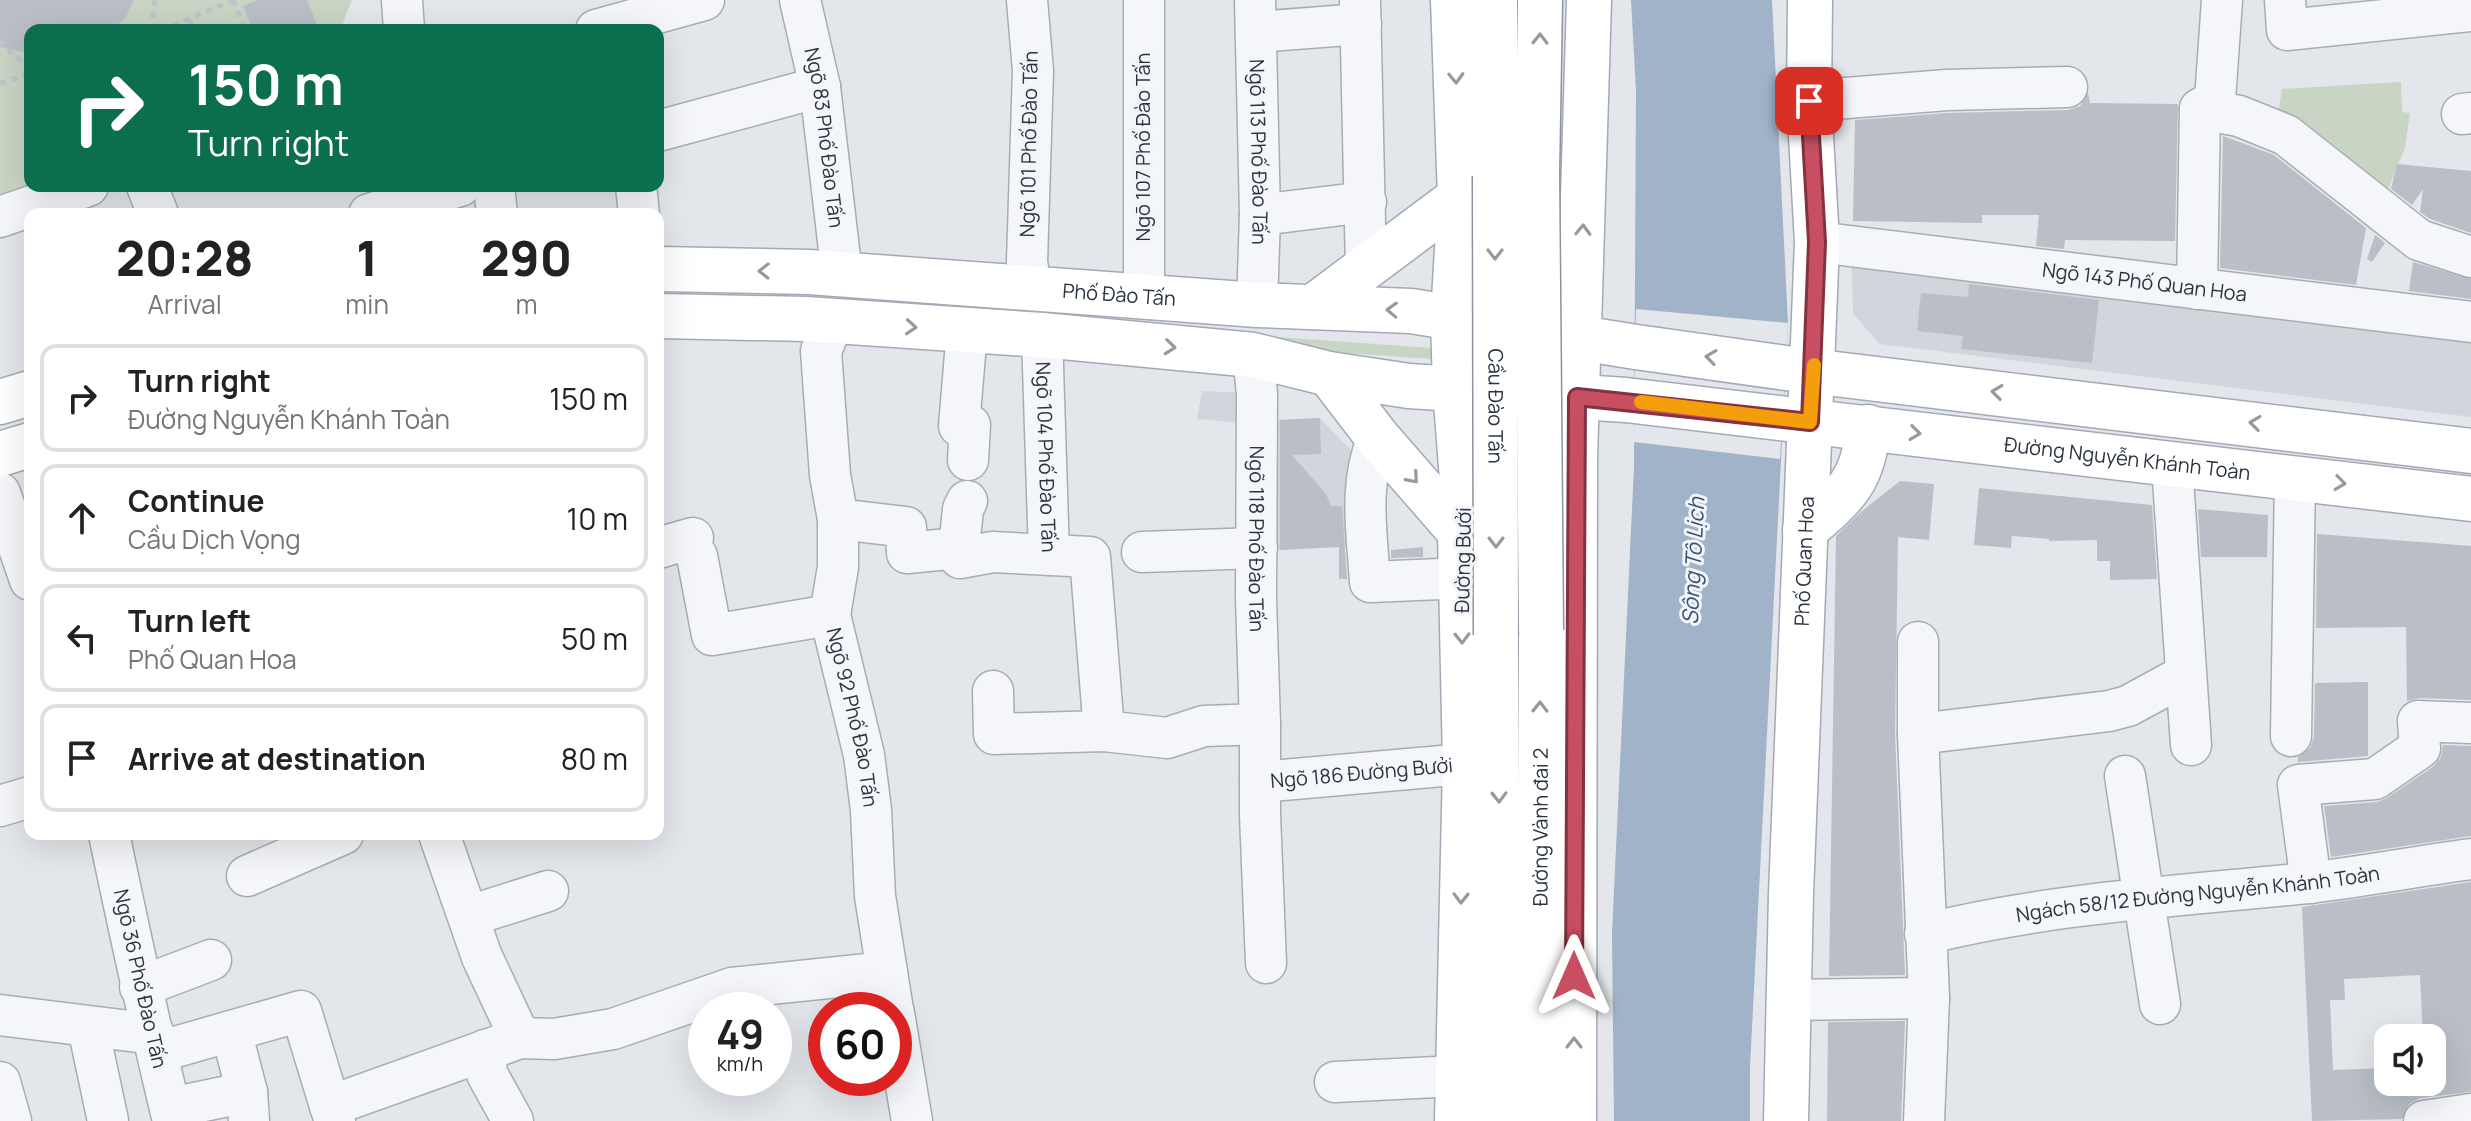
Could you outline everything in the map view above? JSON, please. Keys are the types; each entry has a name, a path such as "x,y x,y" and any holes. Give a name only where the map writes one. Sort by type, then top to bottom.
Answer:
{"main road":[{"name":"Đường Bưởi","path":"1453,0 1477,186 1453,317 1462,519 1465,764 1457,1121"},
{"path":"1313,307 1477,186 1495,0"},
{"name":"Đường Vành đai 2","path":"1540,0 1537,173 1541,630 1540,1121"},
{"path":"1574,1121 1577,397 1589,0"},
{"name":"Phố Quan Hoa","path":"1786,1121 1787,1000 1805,530 1796,420 1817,242 1809,101 1810,0"},
{"name":"Cầu Đào Tấn","path":"1477,186 1496,635"},
{"name":"Phố Đào Tấn","path":"664,269 842,275 1257,305 1411,311 1580,336"},
{"path":"833,322 842,275"},
{"path":"664,316 742,317 1042,335 1253,355 1329,374 1409,386 1577,397"},
{"path":"1580,336 1636,347 1800,369 2471,451"},
{"path":"1329,374 1378,438 1462,519 1492,477 1526,474 1576,502"},
{"path":"0,402 24,395"},
{"name":"Đường Nguyễn Khánh Toàn","path":"1577,397 1868,427 2471,499"},
{"path":"1805,530 1833,506 1858,474 1866,454 1868,427"},
{"path":"0,454 24,447"},
{"name":"Đường Vành đai 2","path":"1496,635 1499,1121"}],"street":[{"path":"402,0 404,24"},
{"path":"604,19 704,0"},
{"name":"Ngõ 83 Phố Đào Tấn","path":"800,0 820,87 842,275"},
{"name":"Ngõ 101 Phố Đào Tấn","path":"1027,0 1033,71 1027,262 1031,287"},
{"name":"Ngõ 107 Phố Đào Tấn","path":"1144,0 1144,295"},
{"path":"2200,109 2215,100 2222,0"},
{"path":"2285,0 2287,30 2471,11"},
{"path":"1255,16 1360,12 1366,269"},
{"name":"Ngõ 113 Phố Đào Tấn","path":"1255,16 1260,215 1257,305"},
{"path":"664,129 820,87"},
{"path":"1809,101 1947,90 2067,87"},
{"path":"2200,109 2239,116 2286,135 2419,240 2471,257"},
{"path":"2197,289 2200,109"},
{"path":"26,208 71,192"},
{"path":"388,208 440,192"},
{"path":"1260,215 1366,202"},
{"path":"0,217 24,209"},
{"name":"Ngõ 143 Phố Quan Hoa","path":"1817,242 2471,322"},
{"name":"Ngõ 92 Phố Đào Tấn","path":"833,322 821,351 830,475 838,519 838,567 830,615 864,755 871,810 875,896 891,992"},
{"path":"967,331 959,426 970,425 968,460"},
{"name":"Ngõ 104 Phố Đào Tấn","path":"1042,335 1049,555 1090,557 1104,731"},
{"name":"Ngõ 118 Phố Đào Tấn","path":"1253,355 1257,394 1260,782 1266,963"},
{"path":"1378,438 1369,459 1364,491 1370,582 1441,579 1461,583"},
{"path":"2172,465 2191,745"},
{"path":"2291,736 2295,478"},
{"path":"0,493 24,563"},
{"path":"967,501 963,509 960,558 993,552 1049,555"},
{"path":"838,519 906,527 907,553 959,548"},
{"path":"683,547 712,635 830,615"},
{"path":"1142,552 1257,548"},
{"path":"1918,642 1918,734 1929,998 1924,1121"},
{"path":"1918,734 2109,711 2128,706 2185,675"},
{"path":"993,691 994,734 1104,731 1167,738 1204,726 1260,724"},
{"path":"2311,883 2298,785 2375,779 2420,748 2418,721 2471,723"},
{"name":"Ngõ 186 Đường Bưởi","path":"1260,782 1465,764"},
{"path":"2125,776 2160,1004"},
{"path":"0,806 24,799"},
{"name":"Ngõ 36 Phố Đào Tấn","path":"110,840 140,987 172,1114"},
{"path":"247,876 329,840"},
{"path":"441,840 482,957 503,1044 487,1074 513,1121"},
{"name":"Ngách 58/12 Đường Nguyễn Khánh Toàn","path":"1925,934 1981,920 2311,883 2471,859"},
{"path":"469,916 548,891"},
{"path":"140,987 211,960"},
{"path":"0,1015 88,1027 156,1043 231,1031 301,1011 332,1113 503,1044 613,1029 732,988 808,993"},
{"path":"1787,1000 1929,998"},
{"path":"88,1027 108,1121"},
{"path":"172,1114 248,1107 231,1031"},
{"path":"1335,1082 1457,1076"},
{"path":"0,1082 11,1121"},
{"name":"Ngõ 92 Phố Đào Tấn","path":"908,1096 912,1121"}],"path":[{"path":"152,24 155,0"},
{"path":"177,24 233,0 243,24"},
{"path":"189,19 191,24"},
{"path":"0,40 15,57 24,61"},
{"path":"0,83 24,76"}],"shaded area":[{"path":"1851,251 2471,329 2471,417 1880,344 1853,314"},
{"path":"1202,391 1248,393 1243,423 1197,419"},
{"path":"1320,418 1362,462 1361,546 1275,550 1270,420"}],"green space":[{"path":"0,0 352,0 342,24 24,24 24,189 0,201"},
{"path":"2401,82 2402,112 2410,113 2405,148 2384,199 2276,127 2282,89"},
{"path":"904,310 1431,348 1436,350 1437,357 902,322"}],"water":[{"name":"Sông Tô Lịch","path":"1631,0 1772,0 1788,323 1750,1067 1750,1121 1614,1121 1612,933 1634,467 1636,91"}],"pier":[{"path":"1636,309 1788,323 1780,459 1634,442"}],"building":[{"path":"0,0 134,0 126,17 118,24 24,24 24,52 0,47"},
{"path":"258,0 307,0 317,24 250,24 243,6"},
{"path":"2088,93 2090,103 2178,104 2175,241 2065,240 2064,249 2036,246 2039,215 1982,215 1982,223 1853,221 1855,120 1948,113 2068,110 2080,106"},
{"path":"2223,136 2274,155 2366,228 2356,285 2220,268"},
{"path":"2397,164 2471,171 2471,233 2430,219 2420,212 2423,189 2412,205 2391,189"},
{"path":"2375,235 2385,243 2372,262 2367,259"},
{"path":"2413,262 2471,279 2471,299 2409,291"},
{"path":"1969,284 2099,300 2092,363 1961,349 1963,336 1917,331 1921,293 1968,297"},
{"path":"1320,418 1321,454 1292,455 1326,494 1331,506 1342,506 1347,579 1339,579 1339,547 1280,550 1280,420"},
{"path":"1900,481 1934,484 1929,540 1898,537 1895,734 1905,975 1829,976 1836,536"},
{"path":"1979,488 2152,505 2157,579 2110,580 2110,561 2097,561 2097,540 2049,541 2012,536 2011,548 1974,545"},
{"path":"2198,509 2268,515 2267,557 2201,557"},
{"path":"2317,534 2471,546 2471,700 2419,698 2407,701 2406,627 2316,628"},
{"path":"1423,547 1423,557 1391,558 1391,550"},
{"path":"2368,682 2368,756 2298,762 2298,757 2310,748 2314,737 2315,683"},
{"path":"2443,745 2471,746 2471,836 2331,857 2324,806 2377,802 2387,798 2434,766 2441,757"},
{"path":"2471,882 2471,1092 2446,1095 2446,1024 2422,1024 2420,975 2344,979 2345,1000 2330,1000 2333,1070 2374,1069 2374,1096 2437,1096 2420,1098 2409,1104 2402,1119 2312,1121 2302,907"},
{"path":"1905,1021 1901,1121 1827,1121 1828,1022"}],"slow traffic":[{"path":"1641,402 1810,422 1814,365"}],"route":[{"path":"1574,976 1577,397 1810,422 1817,242 1809,101"}]}
